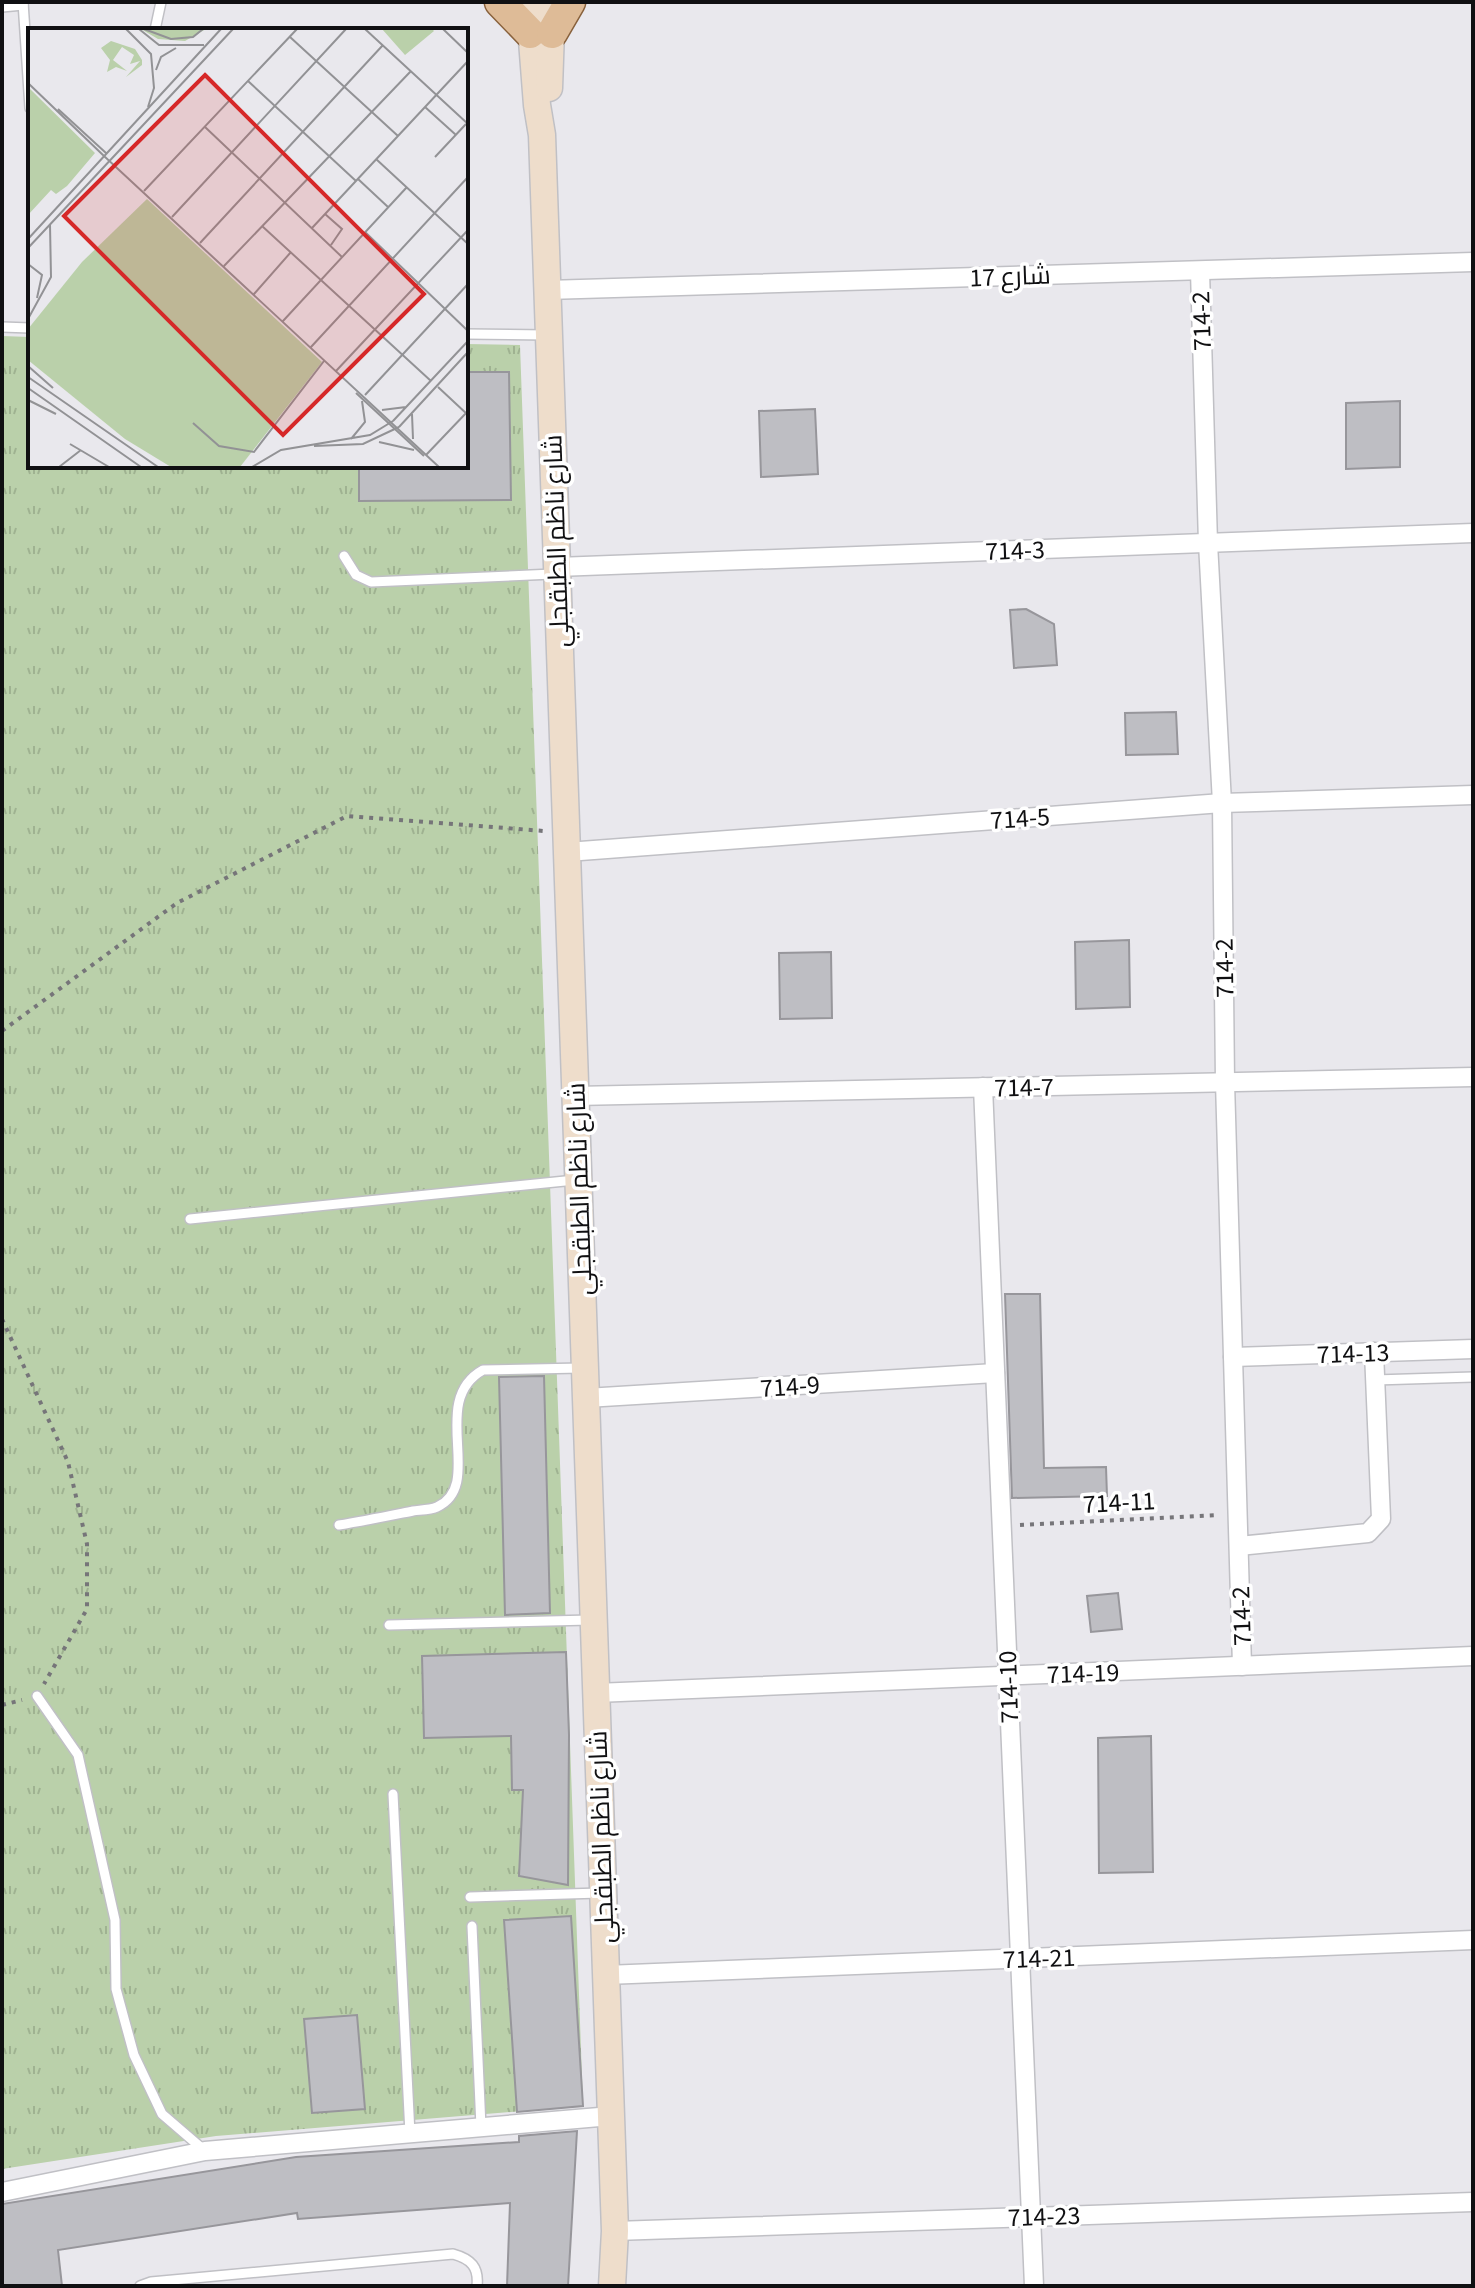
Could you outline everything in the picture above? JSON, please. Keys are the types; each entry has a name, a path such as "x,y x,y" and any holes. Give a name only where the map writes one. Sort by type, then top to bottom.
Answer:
{"main road":[{"path":"500,2 541,33 570,2"},
{"name":"شارع ناظم الطبقجلي","path":"529,2 541,33"},
{"name":"شارع ناظم الطبقجلي","path":"552,2 541,33 542,135 615,2286"}],"street":[{"name":"شارع 17","path":"547,290 1473,262"},
{"name":"714-2","path":"1200,271 1208,543 1222,803 1225,1082 1242,1666"},
{"name":"714-3","path":"557,570 1473,533"},
{"name":"714-5","path":"566,842 1222,803 1473,795"},
{"name":"714-7","path":"575,1096 1473,1077"},
{"name":"714-10","path":"983,1087 1034,2286"},
{"name":"714-13","path":"1233,1357 1473,1349"},
{"path":"1239,1546 1368,1533 1381,1519 1374,1352"},
{"name":"714-9","path":"586,1398 995,1373"},
{"name":"714-19","path":"596,1693 1473,1656"},
{"name":"714-21","path":"606,1975 1473,1940"},
{"path":"2,2192 205,2151 611,2116"},
{"name":"714-23","path":"614,2237 1031,2217 1473,2202"}],"lane":[{"path":"155,28 161,2"},
{"path":"2,7 23,3 28,66"},
{"path":"2,327 28,328"},
{"path":"468,334 549,335"},
{"path":"344,556 356,575 371,582 557,570"},
{"path":"190,1219 578,1180"},
{"path":"339,1525 438,1507 451,1494 459,1477 456,1416 460,1394 474,1375 483,1370 585,1368"},
{"path":"1375,1380 1473,1377"},
{"path":"389,1625 593,1620"},
{"path":"37,1696 78,1755 115,1920 116,1989 134,2055 162,2114 205,2151"},
{"path":"393,1794 410,2134"},
{"path":"470,1897 603,1893"},
{"path":"472,1926 481,2127"},
{"path":"140,2286 151,2282 453,2254 467,2258 475,2266 477,2286"}],"path":[{"path":"2,1031 177,903 347,816 566,842"},
{"path":"2,1319 68,1462 87,1544 87,1609 37,1696 2,1705"},
{"name":"714-11","path":"1001,1526 1238,1514"}],"green space":[{"path":"2,336 28,337 28,468 468,468 468,344 520,345 583,2106 216,2136 2,2169"}],"building":[{"path":"468,372 509,372 511,500 359,501 359,468 468,468"},
{"path":"1400,401 1400,467 1346,469 1346,403"},
{"path":"815,409 818,474 761,477 759,411"},
{"path":"1026,609 1054,624 1057,665 1014,668 1010,610"},
{"path":"1176,712 1178,754 1126,755 1125,713"},
{"path":"1129,940 1130,1007 1076,1009 1075,942"},
{"path":"831,952 832,1018 780,1019 779,953"},
{"path":"1005,1294 1040,1294 1044,1468 1106,1467 1107,1496 1012,1498"},
{"path":"544,1376 550,1613 505,1615 499,1377"},
{"path":"1118,1593 1122,1629 1091,1632 1087,1596"},
{"path":"566,1652 568,1885 519,1876 523,1790 512,1790 511,1736 424,1738 422,1656"},
{"path":"1151,1736 1153,1872 1099,1873 1098,1738"},
{"path":"571,1916 583,2106 517,2112 504,1920"},
{"path":"357,2015 365,2109 312,2113 304,2019"},
{"path":"577,2131 568,2286 507,2286 510,2203 298,2219 297,2213 58,2250 62,2286 2,2286 2,2204 296,2157 519,2142 519,2136"}]}
